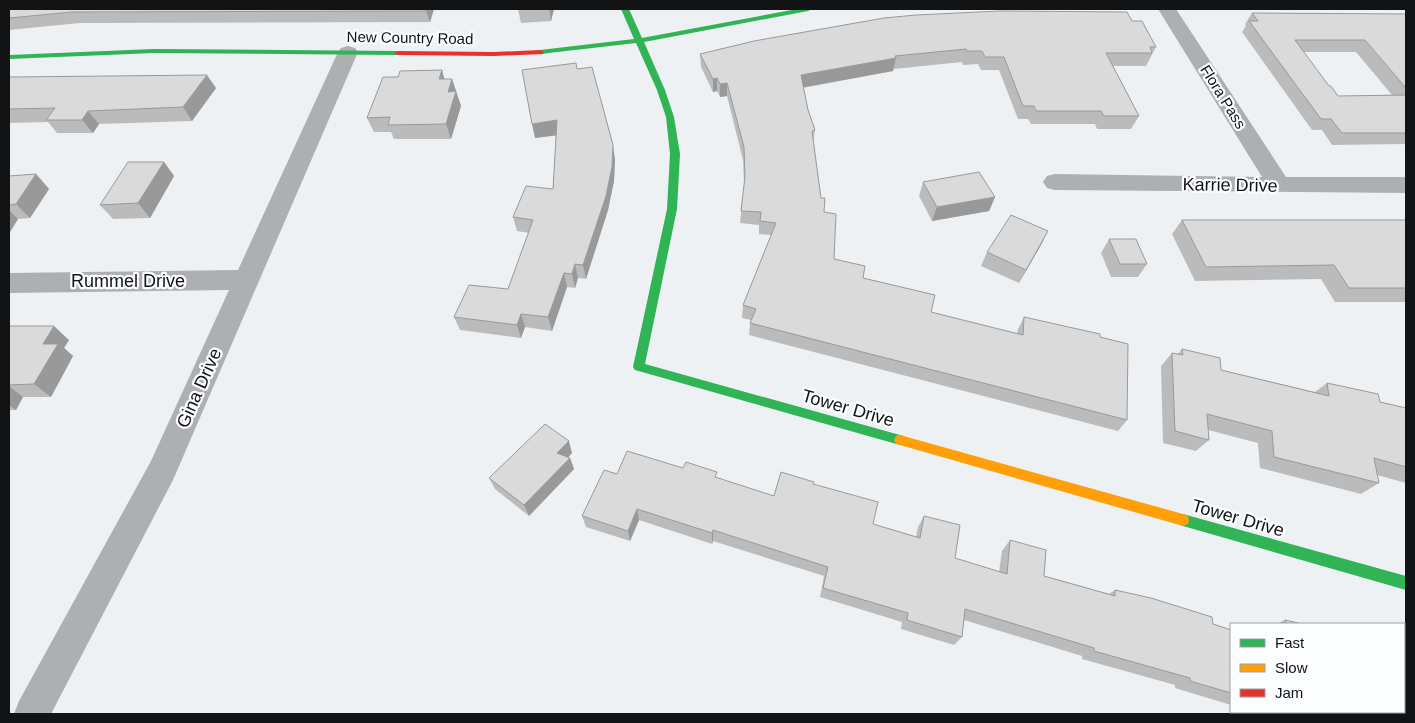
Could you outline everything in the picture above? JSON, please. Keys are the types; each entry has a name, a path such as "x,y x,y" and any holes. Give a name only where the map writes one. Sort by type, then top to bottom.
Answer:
{"street":[{"name":"Tower Drive","path":"625,9 642,41 670,118 676,180 672,210 638,367 1406,583"},
{"name":"New Country Road","path":"9,58 74,52 122,51 494,54 593,48 642,41 808,9"},
{"name":"Flora Pass","path":"1167,9 1279,185"},
{"name":"Gina Drive","path":"32,714 162,470 348,52"},
{"name":"Karrie Drive","path":"1055,182 1279,185 1406,184"},
{"name":"Rummel Drive","path":"9,283 247,280"}],"building":[{"path":"9,9 427,9 426,11 72,12 9,18"},
{"path":"1000,11 1127,12 1132,21 1142,21 1156,47 1150,47 1152,53 1106,53 1139,116 1104,116 1101,111 1036,111 1034,106 1023,106 1004,57 985,57 982,51 967,51 966,49 895,56 896,58 801,75 808,110 815,130 812,131 821,198 825,198 824,212 836,214 834,259 865,266 863,278 935,295 931,312 1023,335 1024,317 1100,334 1100,337 1128,344 1127,420 750,323 756,309 743,305 776,223 760,221 761,212 741,211 745,176 744,147 727,83 720,84 717,78 713,79 700,54 754,41 884,18"},
{"path":"1252,13 1406,14 1406,88 1365,40 1295,40 1338,96 1406,95 1406,133 1342,133 1331,119 1321,119 1249,21 1258,21"},
{"path":"576,63 577,69 592,67 613,145 612,167 606,196 583,265 575,264 572,274 564,273 548,317 521,314 517,325 454,317 469,285 508,289 533,220 513,217 526,186 553,189 557,120 532,124 522,70"},
{"path":"442,70 439,79 452,79 448,92 456,91 446,124 388,125 390,117 367,118 383,77 398,77 400,71"},
{"path":"207,75 183,107 88,111 82,120 46,120 55,108 9,109 9,77"},
{"path":"128,162 164,162 138,203 100,205"},
{"path":"979,172 995,197 937,207 923,182"},
{"path":"36,174 16,204 9,205 9,176"},
{"path":"1011,215 1048,231 1026,270 987,252"},
{"path":"1182,220 1406,220 1406,288 1349,288 1334,265 1206,267"},
{"path":"1109,239 1136,239 1147,264 1120,264"},
{"path":"9,326 54,326 43,344 58,344 34,384 9,385"},
{"path":"1182,349 1220,358 1221,370 1329,396 1327,383 1378,394 1380,402 1406,408 1406,467 1374,458 1379,483 1274,457 1272,431 1207,414 1209,440 1175,431 1172,353 1183,355"},
{"path":"545,424 569,441 557,453 570,458 524,505 489,478"},
{"path":"627,451 683,468 686,462 717,472 715,477 774,496 781,472 814,482 813,484 878,502 873,524 920,538 924,516 960,525 955,558 1007,574 1010,540 1046,550 1044,576 1115,596 1115,590 1151,598 1212,617 1213,624 1230,630 1230,693 1190,681 1190,678 1094,651 1094,648 965,609 962,637 907,620 908,613 823,588 828,567 713,530 712,533 637,509 628,531 582,516 604,470 617,474"},
{"path":"1285,620 1298,623 1286,623"},
{"path":"1406,655 1406,714 1296,714 1405,713"}],"traffic: fast":[{"path":"625,9 661,90 670,117 675,154 672,209 639,367 900,440"},
{"path":"540,52 620,44 808,9"},
{"path":"9,57 154,51 398,53"},
{"path":"1183,520 1406,583"}],"traffic: slow":[{"path":"900,440 1183,520"}],"traffic: jam":[{"path":"398,53 494,54 540,52"}]}
